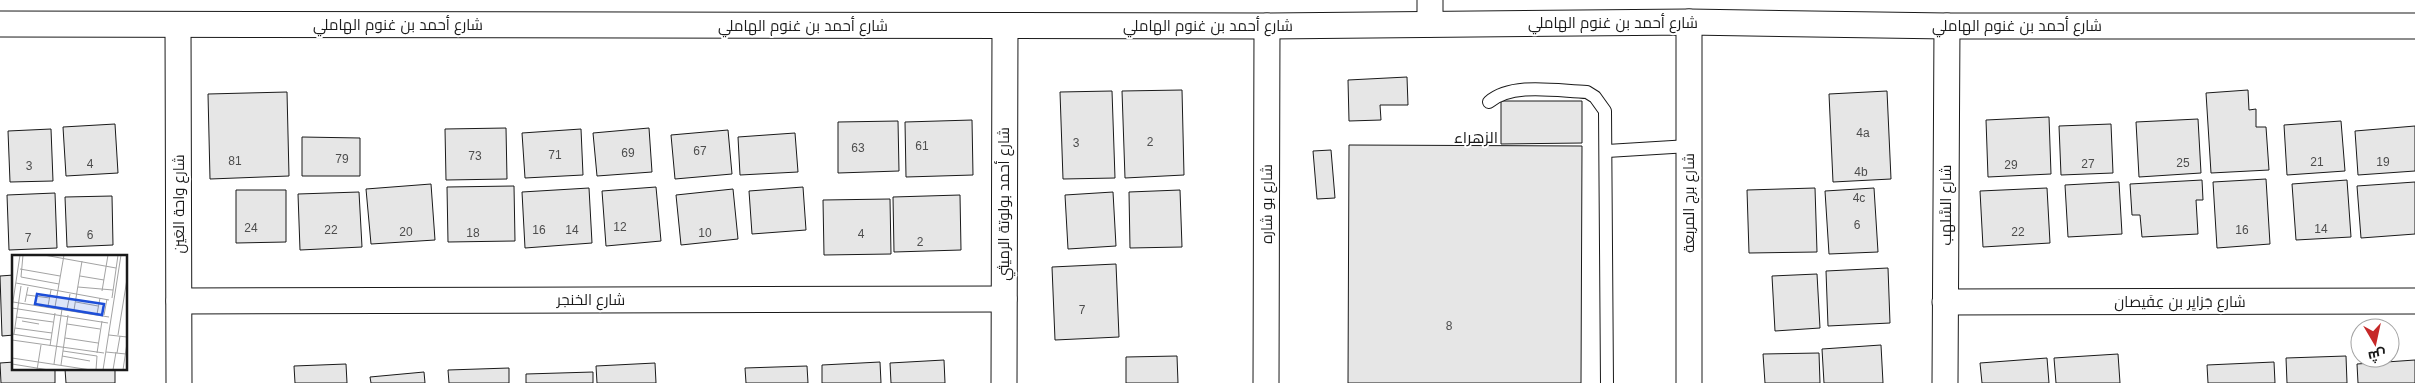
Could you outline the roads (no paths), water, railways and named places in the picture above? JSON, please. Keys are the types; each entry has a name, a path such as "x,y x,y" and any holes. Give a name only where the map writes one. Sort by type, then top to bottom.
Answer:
{"street":[{"name":"شارع أحمد بن غنوم الهاملي","path":"0,24 1268,26 1430,12 1689,22 1947,26 2415,26"},
{"name":"شارع برج المربعة","path":"1689,22 1689,383"},
{"name":"شارع واحة العَين","path":"178,25 179,383"},
{"name":"شارع أحمد بولوتة الرميثي","path":"1004,383 1005,26"},
{"name":"شارع بو شاره","path":"1266,383 1268,26"},
{"name":"شارع السَّلهب","path":"1945,383 1947,26"},
{"name":"شارع الخنجر","path":"179,301 1004,299"},
{"name":"شارع جَزايِر بن عِفَيصان","path":"1945,302 2415,301"}],"lane":[{"path":"1489,102 1496,96 1512,90 1587,92 1595,97 1605,111 1607,151 1607,383"},
{"path":"1607,151 1689,146"}],"district":[{"name":"الزهراء","path":"1476,137"}]}
